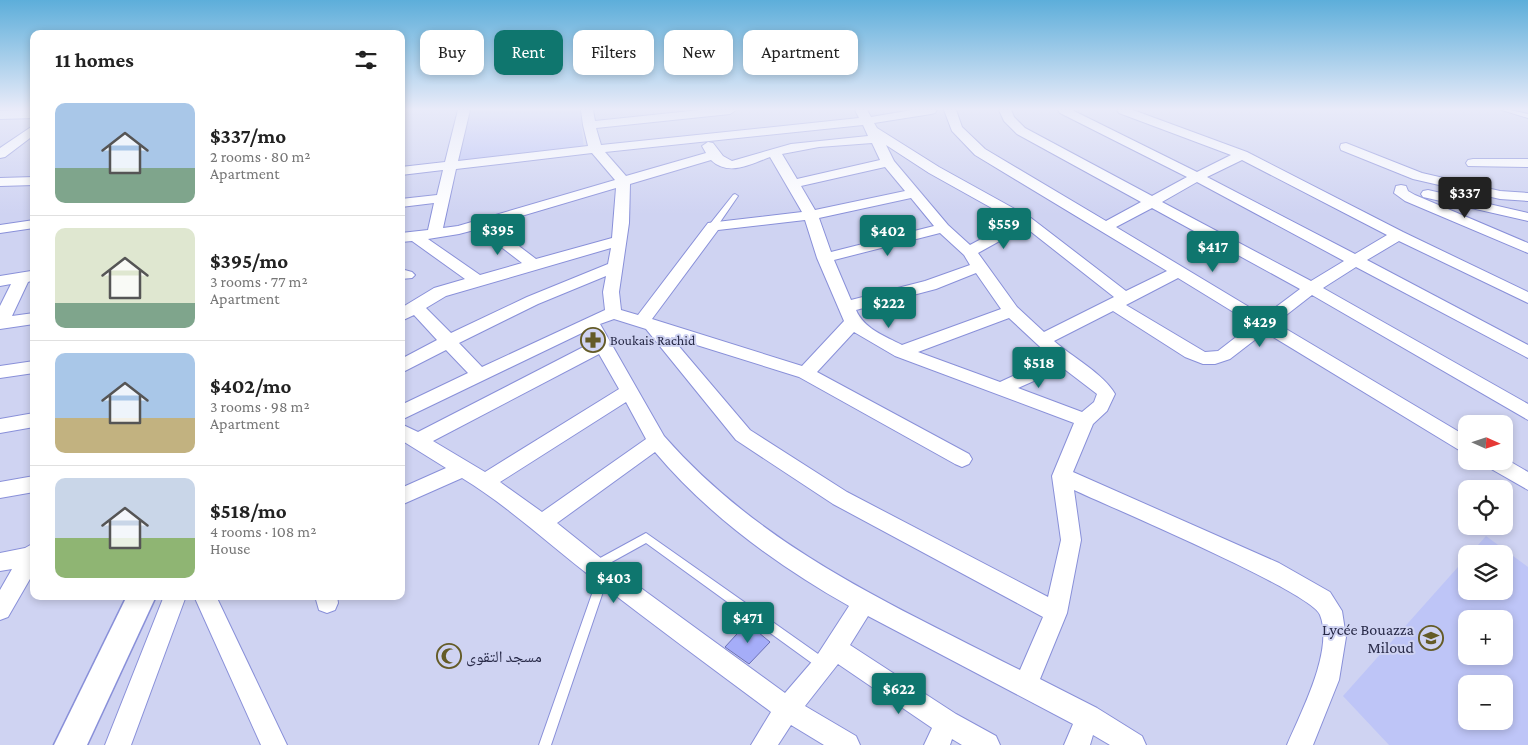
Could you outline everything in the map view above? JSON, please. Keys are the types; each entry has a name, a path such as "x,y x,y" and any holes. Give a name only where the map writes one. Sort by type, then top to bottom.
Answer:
{"street":[{"path":"0,154 13,145"},
{"path":"434,234 455,145"},
{"path":"595,145 596,150 623,181 619,241 611,292 613,313"},
{"path":"405,171 639,145"},
{"path":"707,145 714,155 724,162 732,164 744,163 774,152 805,145"},
{"path":"879,145 888,162 943,228 969,252 1011,311 1064,360 1102,387 1106,394 1101,406 1086,420 1062,476 1071,540 1056,613 1026,684"},
{"path":"897,145 934,170 1026,221 1119,301 1191,353 1203,358 1215,358 1224,355 1267,324 1311,288 1398,235"},
{"path":"973,145 980,152 1458,440"},
{"path":"1047,145 1524,405"},
{"path":"1133,145 1528,352"},
{"path":"1213,145 1242,156 1528,298"},
{"path":"1346,146 1418,176 1500,195 1528,197"},
{"path":"774,152 811,215 825,258 849,315 871,337 901,352 1086,420"},
{"path":"408,237 459,230 714,155"},
{"path":"1106,227 1197,177 1242,156"},
{"path":"793,184 888,162"},
{"path":"1473,163 1528,163"},
{"path":"0,182 30,181"},
{"path":"1528,217 1416,191 1403,189 1400,191 1410,198 1528,248"},
{"path":"647,324 713,226 811,215 915,193"},
{"path":"405,203 443,198"},
{"path":"969,252 1026,221"},
{"path":"481,224 534,265"},
{"path":"0,229 30,225"},
{"path":"825,258 943,228"},
{"path":"408,237 476,280"},
{"path":"480,376 448,340 407,311 440,292 476,280 619,241"},
{"path":"405,365 448,340 547,294 614,267"},
{"path":"805,374 849,315 979,267"},
{"path":"1041,340 1180,271"},
{"path":"0,281 28,277"},
{"path":"0,323 28,277"},
{"path":"901,352 1011,311"},
{"path":"405,411 590,322 613,313 805,374 962,459"},
{"path":"0,323 30,319"},
{"path":"590,322 657,441 668,454 746,526 802,565 864,602 1026,684 1088,717 1133,745"},
{"path":"647,324 743,435 840,498 1056,613"},
{"path":"409,436 604,344"},
{"path":"1000,389 1064,360"},
{"path":"0,372 30,368"},
{"path":"485,482 629,392"},
{"path":"0,426 30,421"},
{"path":"409,436 485,482 788,709 847,745"},
{"path":"542,523 657,441"},
{"path":"405,495 464,468"},
{"path":"1508,470 1528,482"},
{"path":"1062,476 1271,570 1322,599 1332,612 1335,637 1327,680 1300,745"},
{"path":"0,490 30,485"},
{"path":"0,562 30,555"},
{"path":"0,610 30,559"},
{"path":"70,745 140,600"},
{"path":"118,745 173,600"},
{"path":"207,600 274,745"},
{"path":"764,745 788,709 829,656 864,602"},
{"path":"829,656 942,734 987,745"},
{"path":"1077,745 1088,717"}],"lane":[{"path":"713,226 735,196"},
{"path":"545,745 600,570 646,537 829,656"}],"shaded area":[{"path":"460,145 583,145 584,150 454,166"},
{"name":"Lycée Bouazza Miloud","path":"1486,536 1498,545 1478,545"},
{"name":"Lycée Bouazza Miloud","path":"1513,556 1528,567 1528,745 1389,745 1343,696 1458,567 1458,600 1513,600"}],"building":[{"path":"747,623 770,642 749,664 725,647"}],"place":[{"name":"Boukais Rachid","path":"593,340"},
{"name":"Lycée Bouazza Miloud","path":"1431,638"},
{"name":"مسجد التقوى","path":"449,656"}]}
